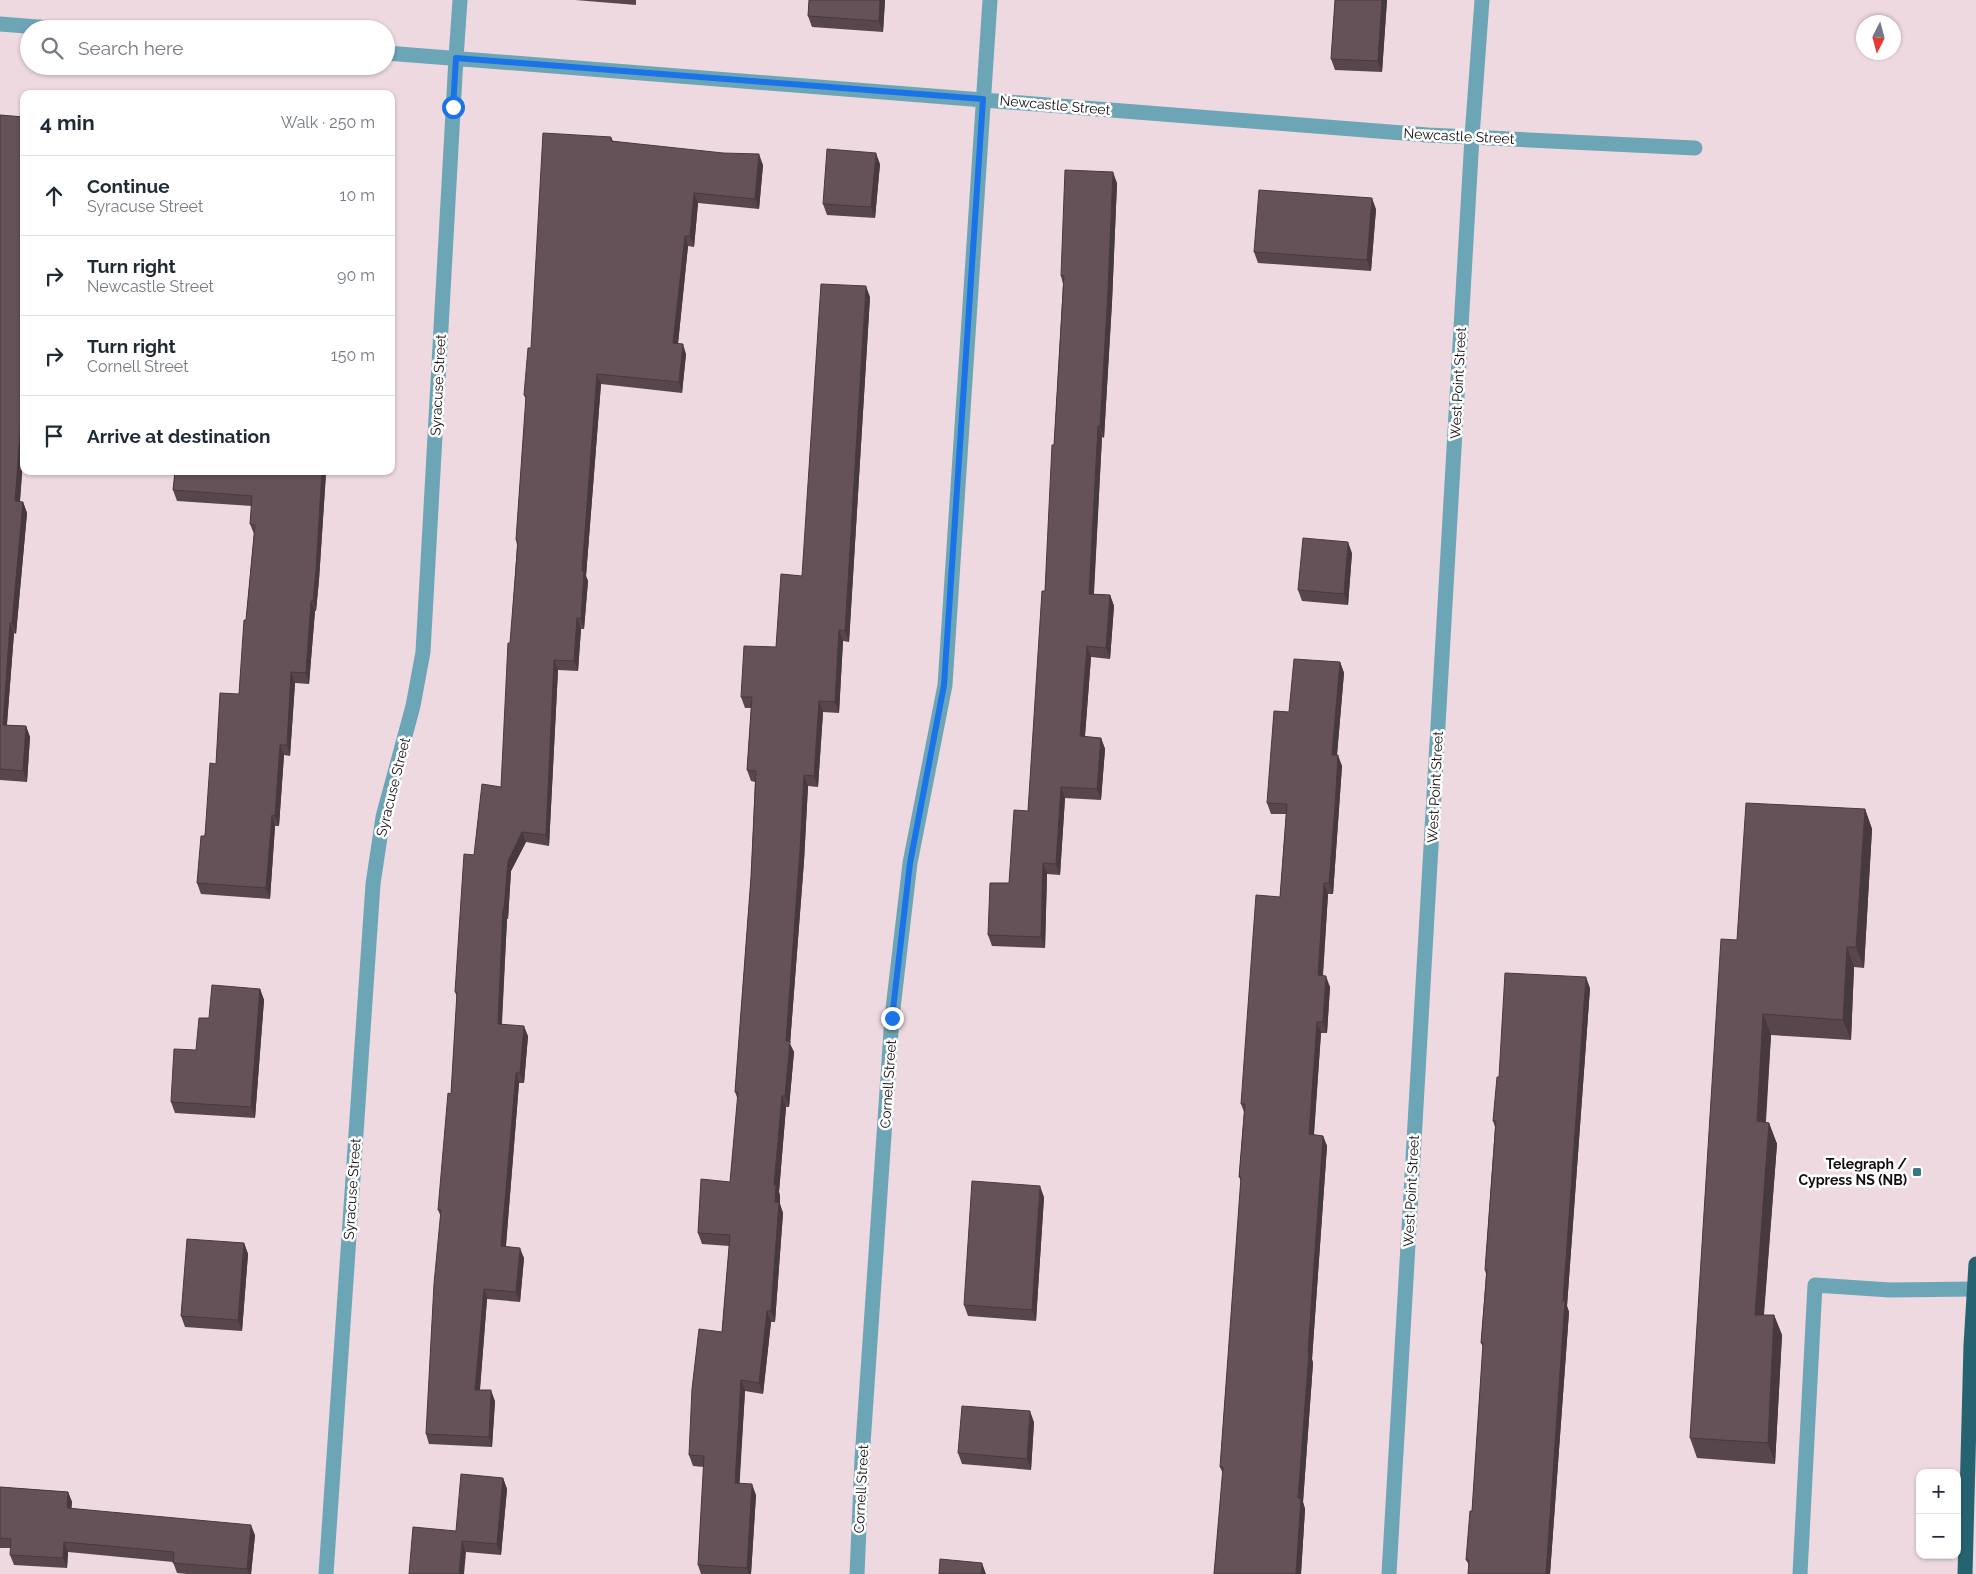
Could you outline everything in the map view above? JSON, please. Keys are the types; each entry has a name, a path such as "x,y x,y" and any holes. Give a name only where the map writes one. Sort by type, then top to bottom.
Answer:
{"highway":[{"path":"1965,1574 1971,1345 1976,1264"},
{"path":"1966,1528 1976,1573"}],"street":[{"name":"Syracuse Street","path":"326,1574 373,884 383,817 413,706 423,652 460,0"},
{"name":"Cornell Street","path":"857,1574 862,1458 892,1018 910,863 944,685 990,0"},
{"name":"West Point Street","path":"1389,1574 1472,137 1482,0"},
{"path":"0,24 20,26"},
{"name":"Newcastle Street","path":"395,54 1472,137 1695,148"},
{"path":"1800,1574 1815,1285 1890,1290 1975,1288"}],"building":[{"path":"809,0 880,0 879,21 808,16"},
{"path":"1335,0 1382,0 1378,61 1331,59"},
{"path":"0,115 20,117 20,435 15,501 23,502 12,623 10,623 3,725 26,726 23,771 0,769"},
{"path":"543,133 611,137 611,141 723,153 759,154 755,199 694,193 690,236 685,236 673,343 683,344 679,382 597,374 582,571 584,571 581,619 577,618 574,661 554,660 546,835 522,832 508,861 503,909 498,1024 524,1026 520,1073 516,1073 501,1246 520,1248 516,1292 484,1289 475,1390 491,1390 489,1437 426,1434 434,1284 441,1210 438,1210 448,1093 451,1094 457,992 455,992 464,854 474,855 482,784 501,787 508,643 510,643 518,541 516,540 526,396 524,395 528,348 531,348"},
{"path":"827,149 876,153 871,207 823,204"},
{"path":"1065,170 1113,172 1108,291 1100,427 1098,426 1089,594 1110,595 1106,648 1087,646 1080,736 1101,738 1097,789 1061,787 1056,864 1043,863 1041,937 988,935 990,883 1009,883 1014,810 1028,811 1042,591 1045,591 1052,445 1054,445 1064,276 1061,276"},
{"path":"1259,190 1372,198 1367,260 1254,252"},
{"path":"821,284 866,286 845,631 839,630 835,702 819,701 814,776 804,775 786,1041 790,1041 785,1096 782,1096 774,1185 776,1185 775,1202 779,1202 771,1311 767,1311 759,1383 741,1380 735,1483 752,1484 747,1568 698,1565 704,1456 689,1455 692,1389 699,1329 722,1332 730,1235 698,1233 701,1179 730,1182 738,1092 735,1092 751,877 756,771 747,770 752,697 741,697 744,646 776,647 781,574 802,576"},
{"path":"175,475 322,475 316,570 313,601 311,601 306,673 291,672 287,745 280,745 275,816 272,815 266,888 197,883 201,836 205,836 210,763 216,764 220,693 239,694 244,620 246,620 255,525 250,524 252,496 173,490"},
{"path":"1303,538 1348,542 1344,594 1298,590"},
{"path":"1294,659 1340,662 1332,755 1338,755 1335,807 1329,883 1324,883 1318,975 1326,976 1323,1022 1317,1022 1309,1134 1323,1136 1298,1498 1301,1498 1296,1574 1214,1574 1223,1467 1220,1467 1241,1177 1239,1177 1245,1104 1241,1104 1256,895 1280,897 1287,804 1267,803 1274,711 1289,712"},
{"path":"1746,803 1865,809 1856,947 1847,947 1843,1020 1763,1014 1757,1121 1769,1123 1755,1315 1774,1315 1768,1443 1690,1438 1721,939 1737,940"},
{"path":"1505,973 1586,977 1546,1574 1468,1574 1469,1560 1466,1560 1470,1511 1472,1511 1487,1270 1485,1270 1496,1121 1493,1121 1497,1077 1499,1077"},
{"path":"212,985 260,989 251,1107 171,1102 174,1049 196,1050 199,1018 209,1018"},
{"path":"972,1181 1040,1186 1032,1310 964,1305"},
{"path":"187,1239 244,1243 238,1320 181,1316"},
{"path":"962,1406 1030,1411 1027,1459 958,1453"},
{"path":"461,1474 503,1478 497,1544 462,1541 459,1574 409,1574 413,1527 456,1531"},
{"path":"0,1487 68,1492 67,1508 251,1525 247,1569 173,1563 174,1552 64,1542 63,1558 10,1555 11,1539 0,1538"},
{"path":"940,1559 982,1563 981,1574 939,1574"}],"place":[{"name":"Telegraph / Cypress NS (NB)","path":"1917,1172"}],"route":[{"path":"453,107 456,58 983,99 944,685 910,863 892,1018"}]}
